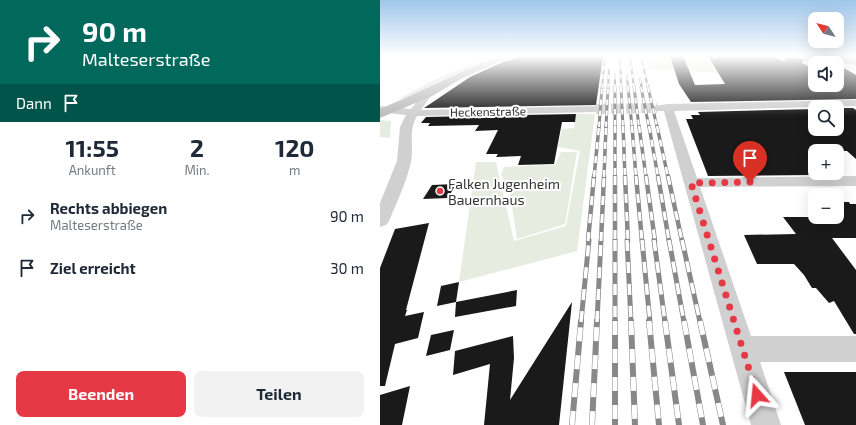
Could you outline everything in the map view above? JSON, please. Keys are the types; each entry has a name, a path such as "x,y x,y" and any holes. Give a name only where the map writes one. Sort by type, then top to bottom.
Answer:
{"main road":[{"path":"382,110 438,76"},
{"path":"382,110 428,93 460,76"}],"street":[{"path":"380,221 400,175 407,148 406,127 428,93"},
{"path":"766,425 691,183 663,108 856,103"},
{"name":"Heckenstraße","path":"382,110 414,113 596,109"},
{"path":"691,183 856,181"},
{"path":"742,349 856,349"}],"shaded area":[{"path":"462,76 411,100 400,98 440,77"},
{"path":"576,114 595,114 577,251 459,282 476,162 496,162 514,241 566,226 580,151 558,147 562,129 574,128"},
{"path":"380,120 391,121 390,138 380,137"},
{"path":"561,152 577,152 565,224 517,239 510,194 501,174 504,167 555,165"}],"building":[{"path":"600,76 596,105 424,108 470,77"},
{"path":"676,76 691,76 695,85 725,84 720,76 808,76 808,92 844,92 844,76 856,76 856,99 691,102 679,84"},
{"path":"844,108 853,108 856,110 856,159 847,151 844,151 844,144 808,144 808,175 708,176 686,119 693,119 691,115 700,115 698,112 808,109 808,136 844,136"},
{"path":"576,114 575,122 562,122 554,164 518,165 521,156 496,157 498,154 486,154 498,130 475,131 479,125 428,126 430,123 421,123 426,117"},
{"name":"Falken Jugenheim Bauernhaus","path":"456,184 448,198 423,199 432,185"},
{"path":"844,202 856,204 856,238 832,238 856,270 856,334 854,334 834,301 829,303 816,288 812,288 804,275 794,264 757,264 744,235 796,234 783,217 808,217 808,224 844,224"},
{"path":"429,223 405,316 424,312 418,338 395,344 385,386 380,386 380,268 395,229"},
{"path":"459,282 456,302 437,306 441,286"},
{"path":"517,290 516,306 455,317 456,302"},
{"path":"572,302 559,425 484,425 490,364 453,375 455,351 513,336 514,358 510,400"},
{"path":"454,330 450,350 426,356 431,335"},
{"path":"784,372 856,372 856,425 805,425"},
{"path":"410,386 402,425 380,425 380,395"}],"tunnel":[{"path":"596,109 657,108"}],"railway":[{"path":"602,88 603,76"},
{"path":"608,88 609,76"},
{"path":"615,76 615,425"},
{"path":"621,76 621,88"},
{"path":"627,76 628,88"},
{"path":"632,76 634,88"},
{"path":"645,76 648,88"},
{"path":"640,79 642,88"},
{"path":"599,127 602,87"},
{"path":"606,127 608,87"},
{"path":"621,87 623,127"},
{"path":"628,87 632,127"},
{"path":"634,87 639,127"},
{"path":"641,87 649,127"},
{"path":"648,87 657,127"},
{"path":"594,177 599,126"},
{"path":"604,177 606,126"},
{"path":"623,126 625,177"},
{"path":"632,126 636,177"},
{"path":"639,126 646,177"},
{"path":"649,126 658,177"},
{"path":"657,126 668,177"},
{"path":"588,241 594,176"},
{"path":"601,241 604,176"},
{"path":"625,176 628,241"},
{"path":"636,176 642,241"},
{"path":"646,176 655,241"},
{"path":"658,176 669,241"},
{"path":"668,176 682,241"},
{"path":"581,322 589,240"},
{"path":"597,322 601,240"},
{"path":"627,240 631,322"},
{"path":"642,240 650,322"},
{"path":"654,240 665,322"},
{"path":"669,240 684,322"},
{"path":"682,240 700,322"},
{"path":"572,425 581,321"},
{"path":"592,425 597,321"},
{"path":"631,321 635,425"},
{"path":"649,321 659,425"},
{"path":"665,321 679,425"},
{"path":"684,321 703,425"},
{"path":"700,321 723,425"}],"place":[{"name":"Falken Jugenheim Bauernhaus","path":"440,191"}],"route":[{"path":"750,182 691,183 757,395"}]}
